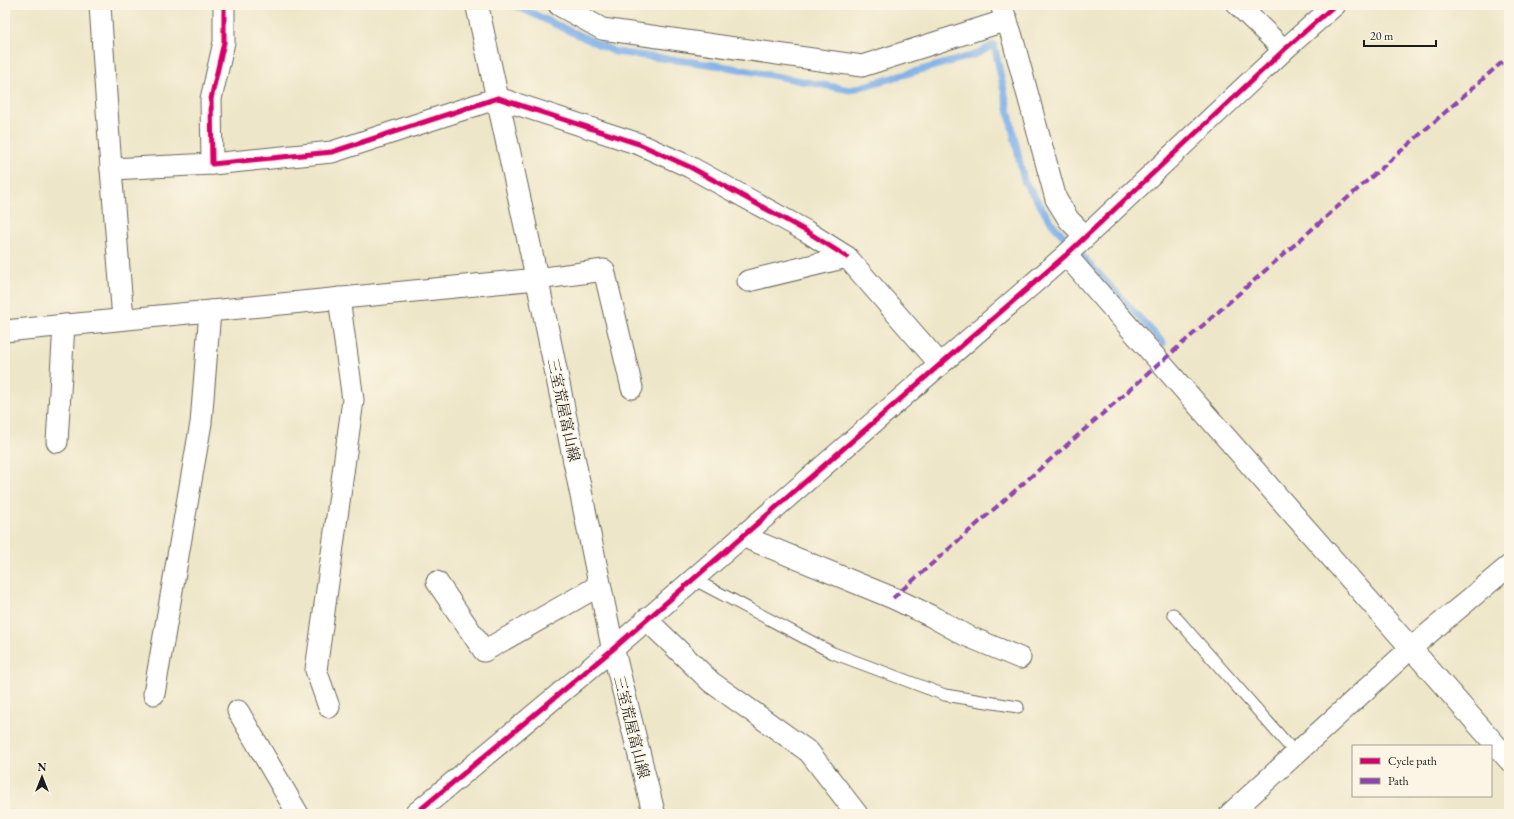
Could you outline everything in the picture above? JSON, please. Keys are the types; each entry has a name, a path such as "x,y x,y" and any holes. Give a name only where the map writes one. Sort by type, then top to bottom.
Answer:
{"main road":[{"name":"三室荒屋富山線","path":"477,5 498,98 613,649 654,814"}],"street":[{"path":"100,5 110,169 123,319"},
{"path":"212,164 211,99 224,42 224,5"},
{"path":"559,5 602,29 862,66 1004,13 1056,199 1069,220 1085,236"},
{"path":"1238,5 1284,50"},
{"path":"415,814 613,649 1066,254 1284,50 1335,5"},
{"path":"110,169 212,164 332,152 498,98 639,144 690,167 806,231 847,257 940,364"},
{"path":"1066,254 1509,760"},
{"path":"748,281 847,257"},
{"path":"5,331 536,279 604,270 632,388"},
{"path":"329,706 316,670 353,400 339,298"},
{"path":"154,694 201,423 210,311"},
{"path":"57,442 64,325"},
{"path":"742,536 892,598 931,616 965,635 1020,658"},
{"path":"1230,814 1410,648 1509,566"},
{"path":"437,582 484,651 600,586"},
{"path":"646,619 711,682 809,752 857,814"},
{"path":"238,710 298,814"}],"lane":[{"path":"693,579 833,653 945,695 1018,707"},
{"path":"1173,614 1296,754"}],"waterway":[{"path":"514,5 615,52 722,66 850,90 974,55 994,45 1024,181 1054,226 1163,343"}],"marked path":[{"path":"893,598 1509,56"}],"cycle path":[{"path":"224,5 224,42 211,99 212,164 332,152 498,98 639,144 690,167 806,231 847,257"},
{"path":"415,814 613,649 1066,255 1284,50 1335,5"}]}
